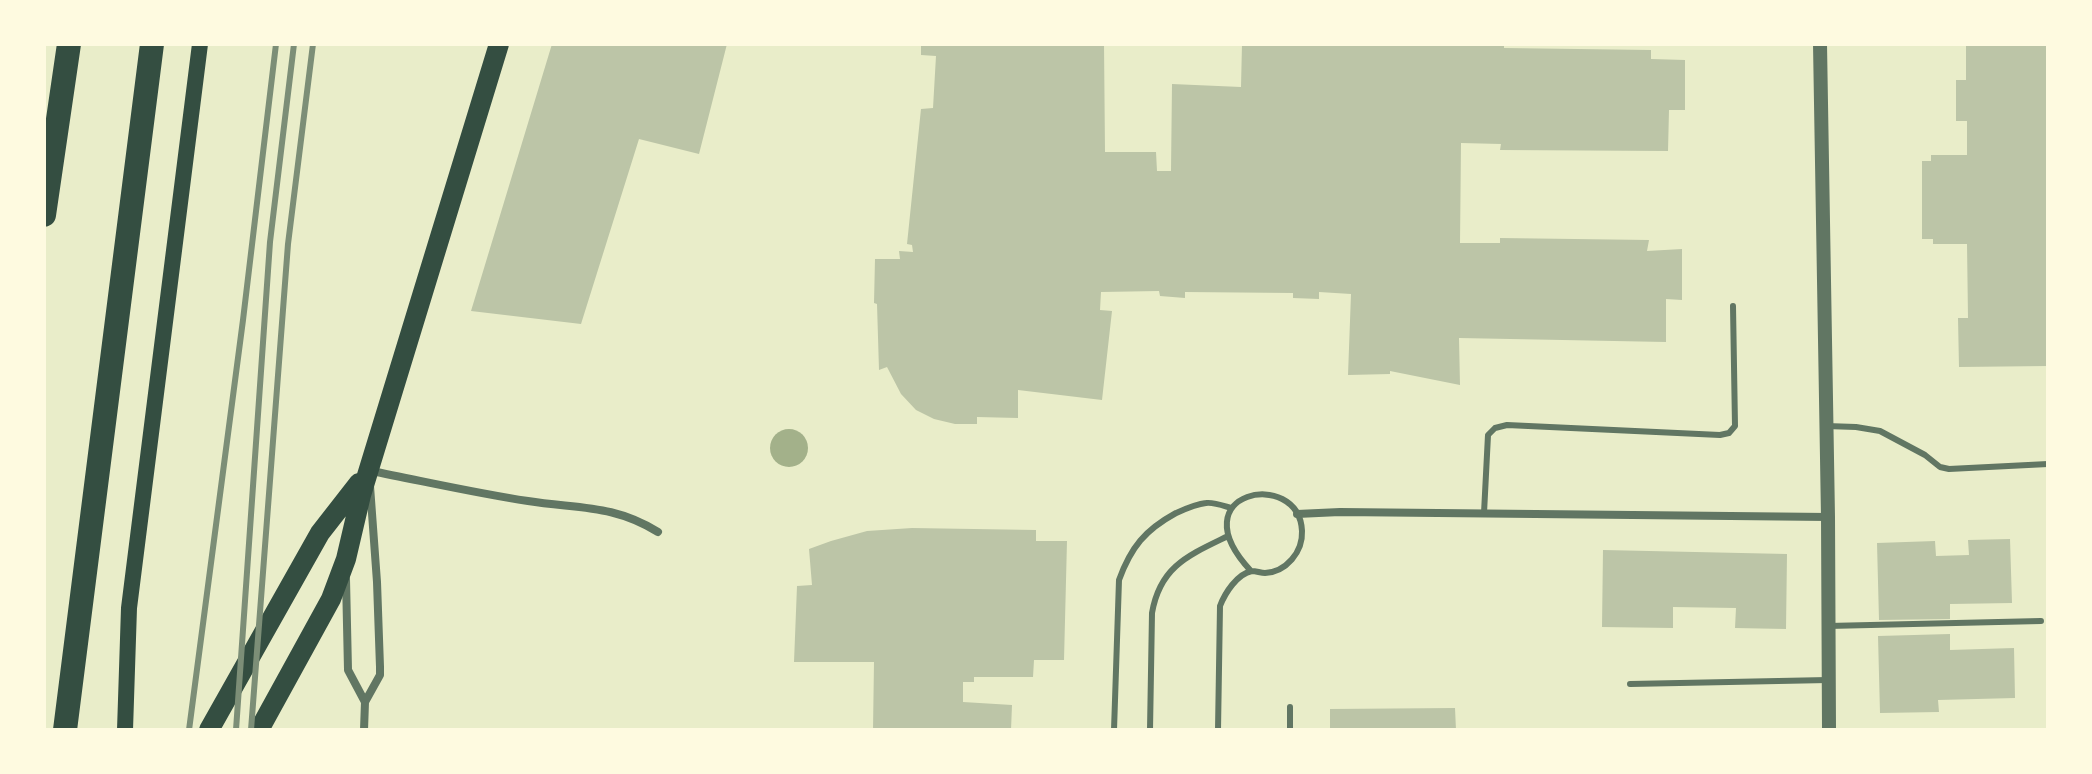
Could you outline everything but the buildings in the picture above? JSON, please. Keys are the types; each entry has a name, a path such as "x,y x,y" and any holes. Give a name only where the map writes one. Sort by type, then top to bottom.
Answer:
{"highway":[{"path":"44,215 69,44"},
{"path":"65,730 152,44"}],"main road":[{"path":"125,730 129,608 200,44"},
{"path":"259,730 331,599 346,559 353,523 499,44"},
{"path":"209,730 320,533 369,471"}],"street":[{"path":"1820,44 1829,730"},
{"path":"364,730 365,702 380,675 369,471 527,501 615,512 632,517 658,532"},
{"path":"1297,514 1828,517"},
{"path":"346,559 348,670 365,702"}],"lane":[{"path":"1484,513 1488,435 1495,428 1507,425 1729,433 1735,426 1733,306"},
{"path":"1826,426 1880,431 1925,455 1940,467 1949,469 2048,464"},
{"path":"1218,730 1220,606 1225,594 1251,571 1267,573 1282,568 1294,558 1301,544 1302,529 1297,514 1287,502 1274,495 1258,493 1243,498 1231,508 1226,525 1228,536 1233,549 1251,571"},
{"path":"1114,730 1119,580 1126,560 1149,530 1184,509 1207,503 1231,508"},
{"path":"1150,730 1154,599 1160,585 1178,563 1228,536"},
{"path":"1828,626 2041,621"},
{"path":"1630,684 1828,680"},
{"path":"1290,707 1290,730"}],"shaded area":[{"path":"789,429 803,434 808,448 803,462 789,467 775,462 770,448 775,434"}],"railway":[{"path":"189,730 276,44"},
{"path":"236,730 270,242 294,44"},
{"path":"251,730 288,244 313,44"}]}
